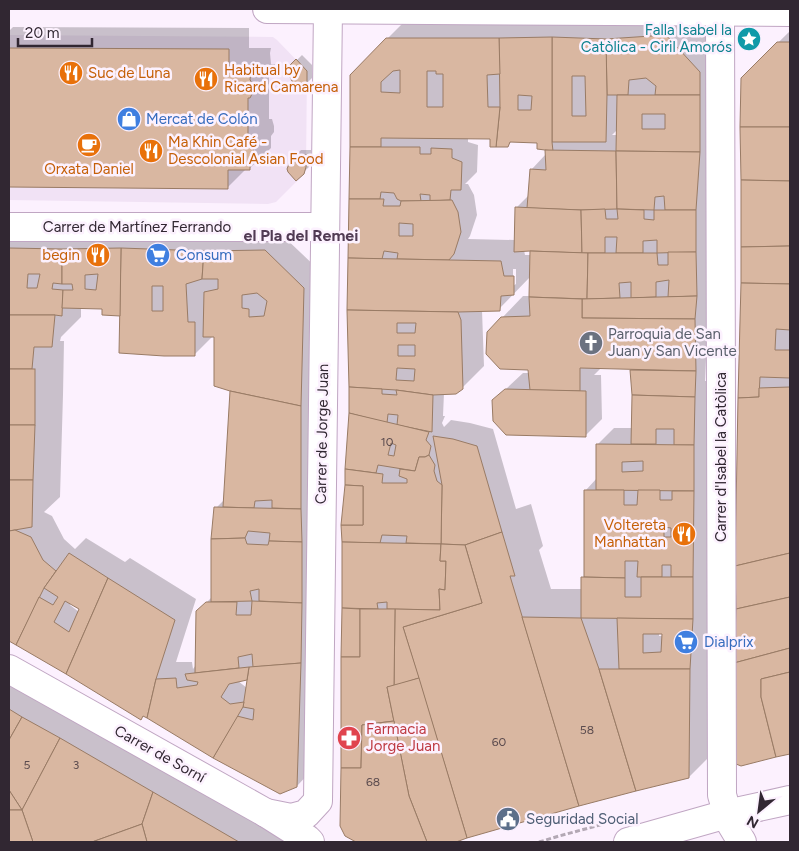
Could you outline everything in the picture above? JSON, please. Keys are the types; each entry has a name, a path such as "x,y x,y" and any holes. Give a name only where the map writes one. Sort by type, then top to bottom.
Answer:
{"street":[{"path":"267,9 720,10 790,12"},
{"name":"Carrer de Jorge Juan","path":"266,813 291,818 306,814 318,800 328,9"},
{"name":"Carrer d'Isabel la Catòlica","path":"720,10 722,795 730,822 742,842"},
{"name":"Carrer de Martínez Ferrando","path":"9,227 324,227"},
{"name":"Carrer de Sorní","path":"9,669 266,813 310,842"},
{"path":"628,842 727,814 790,800"}],"shaded area":[{"name":"Mercat de Colón","path":"9,35 273,37 307,71 306,167 304,174 276,202 268,204 9,200"}],"building":[{"path":"666,35 700,72 700,95 655,95 656,86 646,78 629,80 628,95 607,95 606,39"},
{"path":"552,37 606,39 606,142 552,142","holes":["572,76 585,76 586,116 572,116"]},
{"path":"552,37 553,151 537,149 537,143 510,142 508,147 496,147 500,107 499,38","holes":["518,95 532,96 531,110 518,110"]},
{"path":"386,38 499,38 500,74 487,75 488,107 500,107 496,147 490,147 490,139 381,138 381,147 350,147 350,75","holes":["400,70 400,93 381,92 381,82 393,71","427,71 436,71 436,74 443,74 443,107 427,107"]},
{"path":"777,42 790,42 790,127 740,127 741,78"},
{"name":"Mercat de Colón","path":"9,48 229,49 229,68 251,69 250,85 254,84 254,90 250,98 248,98 248,140 250,140 254,155 250,155 250,170 228,170 228,189 9,187"},
{"path":"296,59 307,71 307,85 293,83 287,71 288,67"},
{"path":"617,95 700,95 700,152 616,151","holes":["642,114 665,114 665,129 642,129"]},
{"path":"740,127 790,127 790,181 741,180"},
{"path":"350,147 420,147 420,154 431,154 431,148 452,149 452,158 462,162 461,190 451,190 450,200 430,201 430,195 420,194 421,201 401,201 397,199 394,193 381,192 380,199 349,199"},
{"path":"545,150 616,151 617,209 527,208 530,169 546,170"},
{"path":"616,151 700,152 696,210 665,210 664,196 655,197 654,210 617,209"},
{"path":"307,155 304,174 296,181 287,169 292,156"},
{"path":"741,180 790,181 790,246 741,247"},
{"path":"349,199 384,199 383,206 400,206 401,201 452,200 458,212 461,232 454,254 449,260 397,259 398,253 384,251 382,259 348,258","holes":["399,223 413,224 413,236 399,236"]},
{"path":"515,207 581,210 582,253 514,252"},
{"path":"605,209 606,219 618,219 617,209 644,210 644,219 654,220 654,210 696,210 696,252 657,253 657,240 643,241 643,253 616,253 617,237 605,237 605,253 582,253 581,210"},
{"path":"790,246 790,284 741,283 741,247"},
{"path":"9,248 62,249 62,284 53,283 52,289 63,290 62,316 9,315","holes":["28,274 40,274 37,288 27,288"]},
{"path":"121,248 204,251 202,279 186,284 188,322 195,322 195,356 119,353","holes":["152,286 163,286 163,311 152,311"]},
{"path":"121,248 120,316 102,315 102,309 62,308 63,290 73,290 72,284 62,284 62,249","holes":["98,274 96,290 85,289 85,275"]},
{"path":"265,250 304,288 301,406 214,386 214,337 203,337 204,292 218,289 218,279 202,279 204,251","holes":["257,293 267,301 264,316 249,317 249,309 242,308 242,295"]},
{"path":"530,251 588,253 587,299 529,297"},
{"path":"668,252 696,252 697,296 668,297 669,280 656,282 656,297 631,298 631,282 619,283 620,298 587,299 588,253 657,253 658,265 668,265"},
{"path":"348,258 501,261 504,276 514,276 514,295 501,296 500,311 347,310"},
{"path":"741,283 790,284 790,330 776,329 775,350 790,350 790,378 760,377 759,397 738,398"},
{"path":"697,296 695,319 582,318 582,299"},
{"name":"Parroquia de San Juan y San Vicente","path":"529,297 582,299 582,318 695,319 696,371 580,368 580,391 530,390 528,370 500,369 486,354 487,332 501,317 530,316"},
{"path":"347,310 458,312 461,320 463,389 456,394 433,395 349,387","holes":["397,323 416,323 415,333 397,333","398,345 415,345 415,356 398,356","397,368 415,369 414,381 396,380"]},
{"path":"9,315 55,315 52,347 34,347 32,369 9,369"},
{"path":"9,369 35,369 35,425 9,425"},
{"path":"630,370 696,371 695,397 632,395"},
{"path":"349,387 382,389 382,394 397,395 396,390 433,395 432,432 397,425 398,415 388,414 387,423 349,413"},
{"path":"790,387 790,553 735,566 738,398 759,397 759,388"},
{"path":"505,389 586,391 586,437 506,435 493,421 492,400"},
{"path":"230,391 301,406 301,509 272,508 272,500 255,501 254,508 223,507"},
{"path":"632,395 695,397 694,445 674,445 674,429 656,429 656,444 631,444"},
{"path":"349,413 429,432 426,440 431,446 429,455 419,457 415,471 378,465 376,473 345,469","holes":["391,443 396,445 394,456 388,455"]},
{"path":"9,425 35,425 33,480 9,480"},
{"path":"433,436 453,439 477,446 502,532 465,545 441,544 442,485"},
{"path":"596,444 694,445 694,491 596,490","holes":["643,461 643,471 622,472 622,462"]},
{"path":"429,455 435,465 434,471 437,481 442,485 441,544 406,543 407,536 382,535 380,543 342,542 341,525 363,525 363,486 345,485 345,469 383,474 382,483 407,483 407,479 399,476 400,469 415,471 419,457"},
{"path":"9,480 33,480 32,527 9,531"},
{"path":"345,485 363,486 363,525 341,525"},
{"path":"584,490 624,490 624,505 637,505 638,490 660,490 660,500 672,500 672,491 694,491 693,577 671,577 671,565 662,565 662,577 637,577 638,561 625,561 625,578 584,577","holes":["664,527 671,528 671,537 664,537"]},
{"path":"214,507 301,509 302,542 269,541 270,533 248,531 245,538 211,539"},
{"path":"15,530 31,537 43,560 56,571 44,588 16,645 9,641 9,531"},
{"path":"502,532 515,576 510,576 579,806 467,838 403,627 482,603 465,545"},
{"path":"245,538 247,544 268,545 269,541 302,542 302,603 259,601 259,589 250,591 252,601 211,602 211,539"},
{"path":"342,542 441,544 440,561 446,561 445,590 439,589 440,610 387,609 387,602 377,603 378,609 342,608"},
{"path":"441,544 465,545 482,603 403,627 419,678 394,686 395,609 440,610 439,589 445,590 446,561 440,561"},
{"path":"69,553 108,578 66,674 16,645 39,597 53,605 58,597 44,588","holes":["65,601 79,609 69,632 54,622"]},
{"path":"790,553 790,597 736,609 735,566"},
{"path":"581,577 625,578 625,597 641,597 641,577 693,577 693,619 581,618"},
{"path":"108,578 175,620 156,679 147,718 143,716 141,720 66,674"},
{"path":"790,597 790,648 734,663 736,609"},
{"path":"252,601 302,603 301,663 253,667 252,654 238,657 239,668 195,673 196,611 206,602 237,602 236,615 251,615"},
{"path":"342,608 360,609 360,657 341,657"},
{"path":"360,609 395,609 394,686 387,687 394,721 362,725 361,768 341,768 341,657 360,657"},
{"path":"522,617 581,618 599,669 636,791 579,806"},
{"path":"617,618 693,619 690,669 619,669","holes":["643,634 662,634 661,652 643,653"]},
{"path":"790,648 790,672 761,679 761,697 776,757 741,766 736,764 734,759 734,663"},
{"path":"301,663 297,787 280,794 213,758 237,716 253,720 254,709 243,707 249,667"},
{"path":"249,667 247,680 229,684 221,697 230,704 244,702 243,707 213,758 147,718 156,679 176,678 177,688 197,685 198,682 187,680 185,674"},
{"path":"599,669 690,669 689,778 636,791"},
{"path":"790,672 790,754 776,757 761,697 761,679"},
{"path":"419,678 467,838 456,842 427,842 409,796 387,687"},
{"path":"9,709 22,717 9,740"},
{"path":"22,717 60,738 22,810 9,790 9,740"},
{"path":"394,721 409,796 427,842 356,842 345,836 340,826 341,768 361,768 362,725"},
{"path":"60,738 153,792 142,824 92,842 33,842 22,810"},
{"path":"9,790 22,810 9,810"},
{"path":"153,792 239,842 147,842 142,824"},
{"path":"9,810 22,810 33,842 9,842"},
{"path":"142,824 147,842 92,842"}],"place":[{"name":"Falla Isabel la Catòlica - Ciril Amorós","path":"749,39"},
{"name":"Suc de Luna","path":"71,73"},
{"name":"Habitual by Ricard Camarena","path":"206,79"},
{"name":"Mercat de Colón","path":"129,119"},
{"name":"Orxata Daniel","path":"89,145"},
{"name":"Ma Khin Café - Descolonial Asian Food","path":"151,151"},
{"name":"begin","path":"98,255"},
{"name":"Consum","path":"158,255"},
{"name":"Parroquia de San Juan y San Vicente","path":"591,343"},
{"name":"Voltereta Manhattan","path":"684,534"},
{"name":"Dialprix","path":"686,642"},
{"name":"Farmacia Jorge Juan","path":"349,738"},
{"name":"Seguridad Social","path":"508,819"}],"district":[{"name":"el Pla del Remei","path":"301,235"}]}
